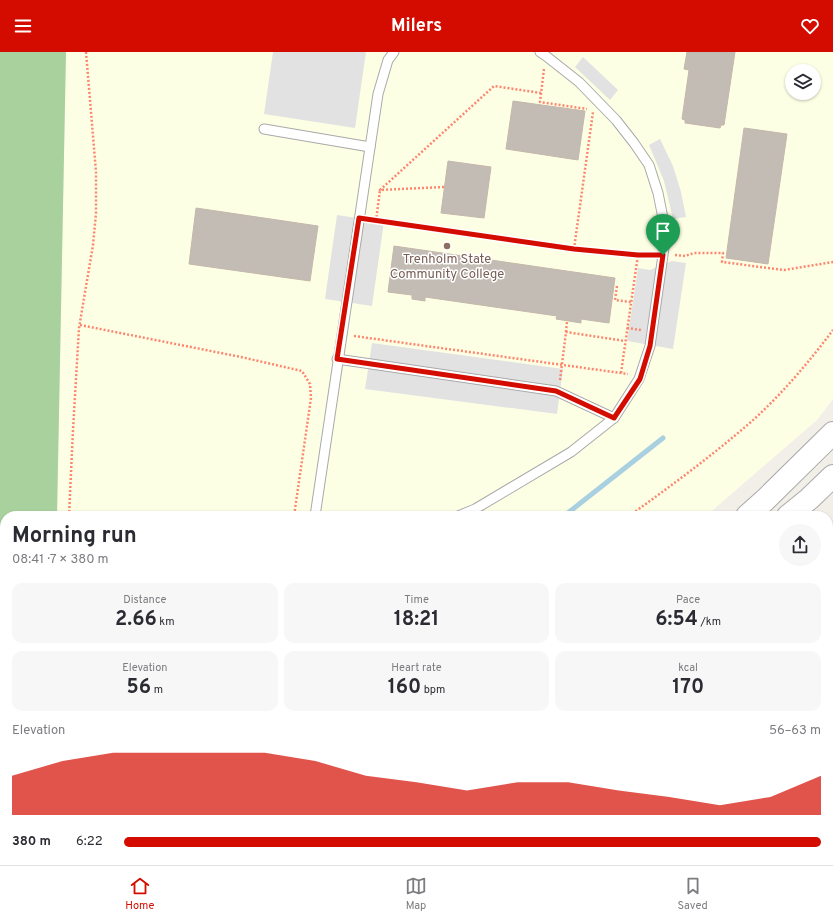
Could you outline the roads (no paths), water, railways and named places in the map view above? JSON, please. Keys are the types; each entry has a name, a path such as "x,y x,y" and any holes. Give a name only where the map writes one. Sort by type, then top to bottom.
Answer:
{"street":[{"path":"753,511 833,433"},
{"path":"794,511 833,476"}],"lane":[{"path":"316,511 337,359 384,52"},
{"path":"378,94 388,60 394,52"},
{"path":"470,511 572,452 614,418 640,376 650,346 663,255 663,218 658,193 649,164 616,120 579,82 543,54"},
{"path":"264,130 370,147"},
{"path":"337,359 558,392 614,418"}],"waterway":[{"path":"570,511 663,438"}],"place":[{"name":"Trenholm State Community College","path":"447,246"}]}
